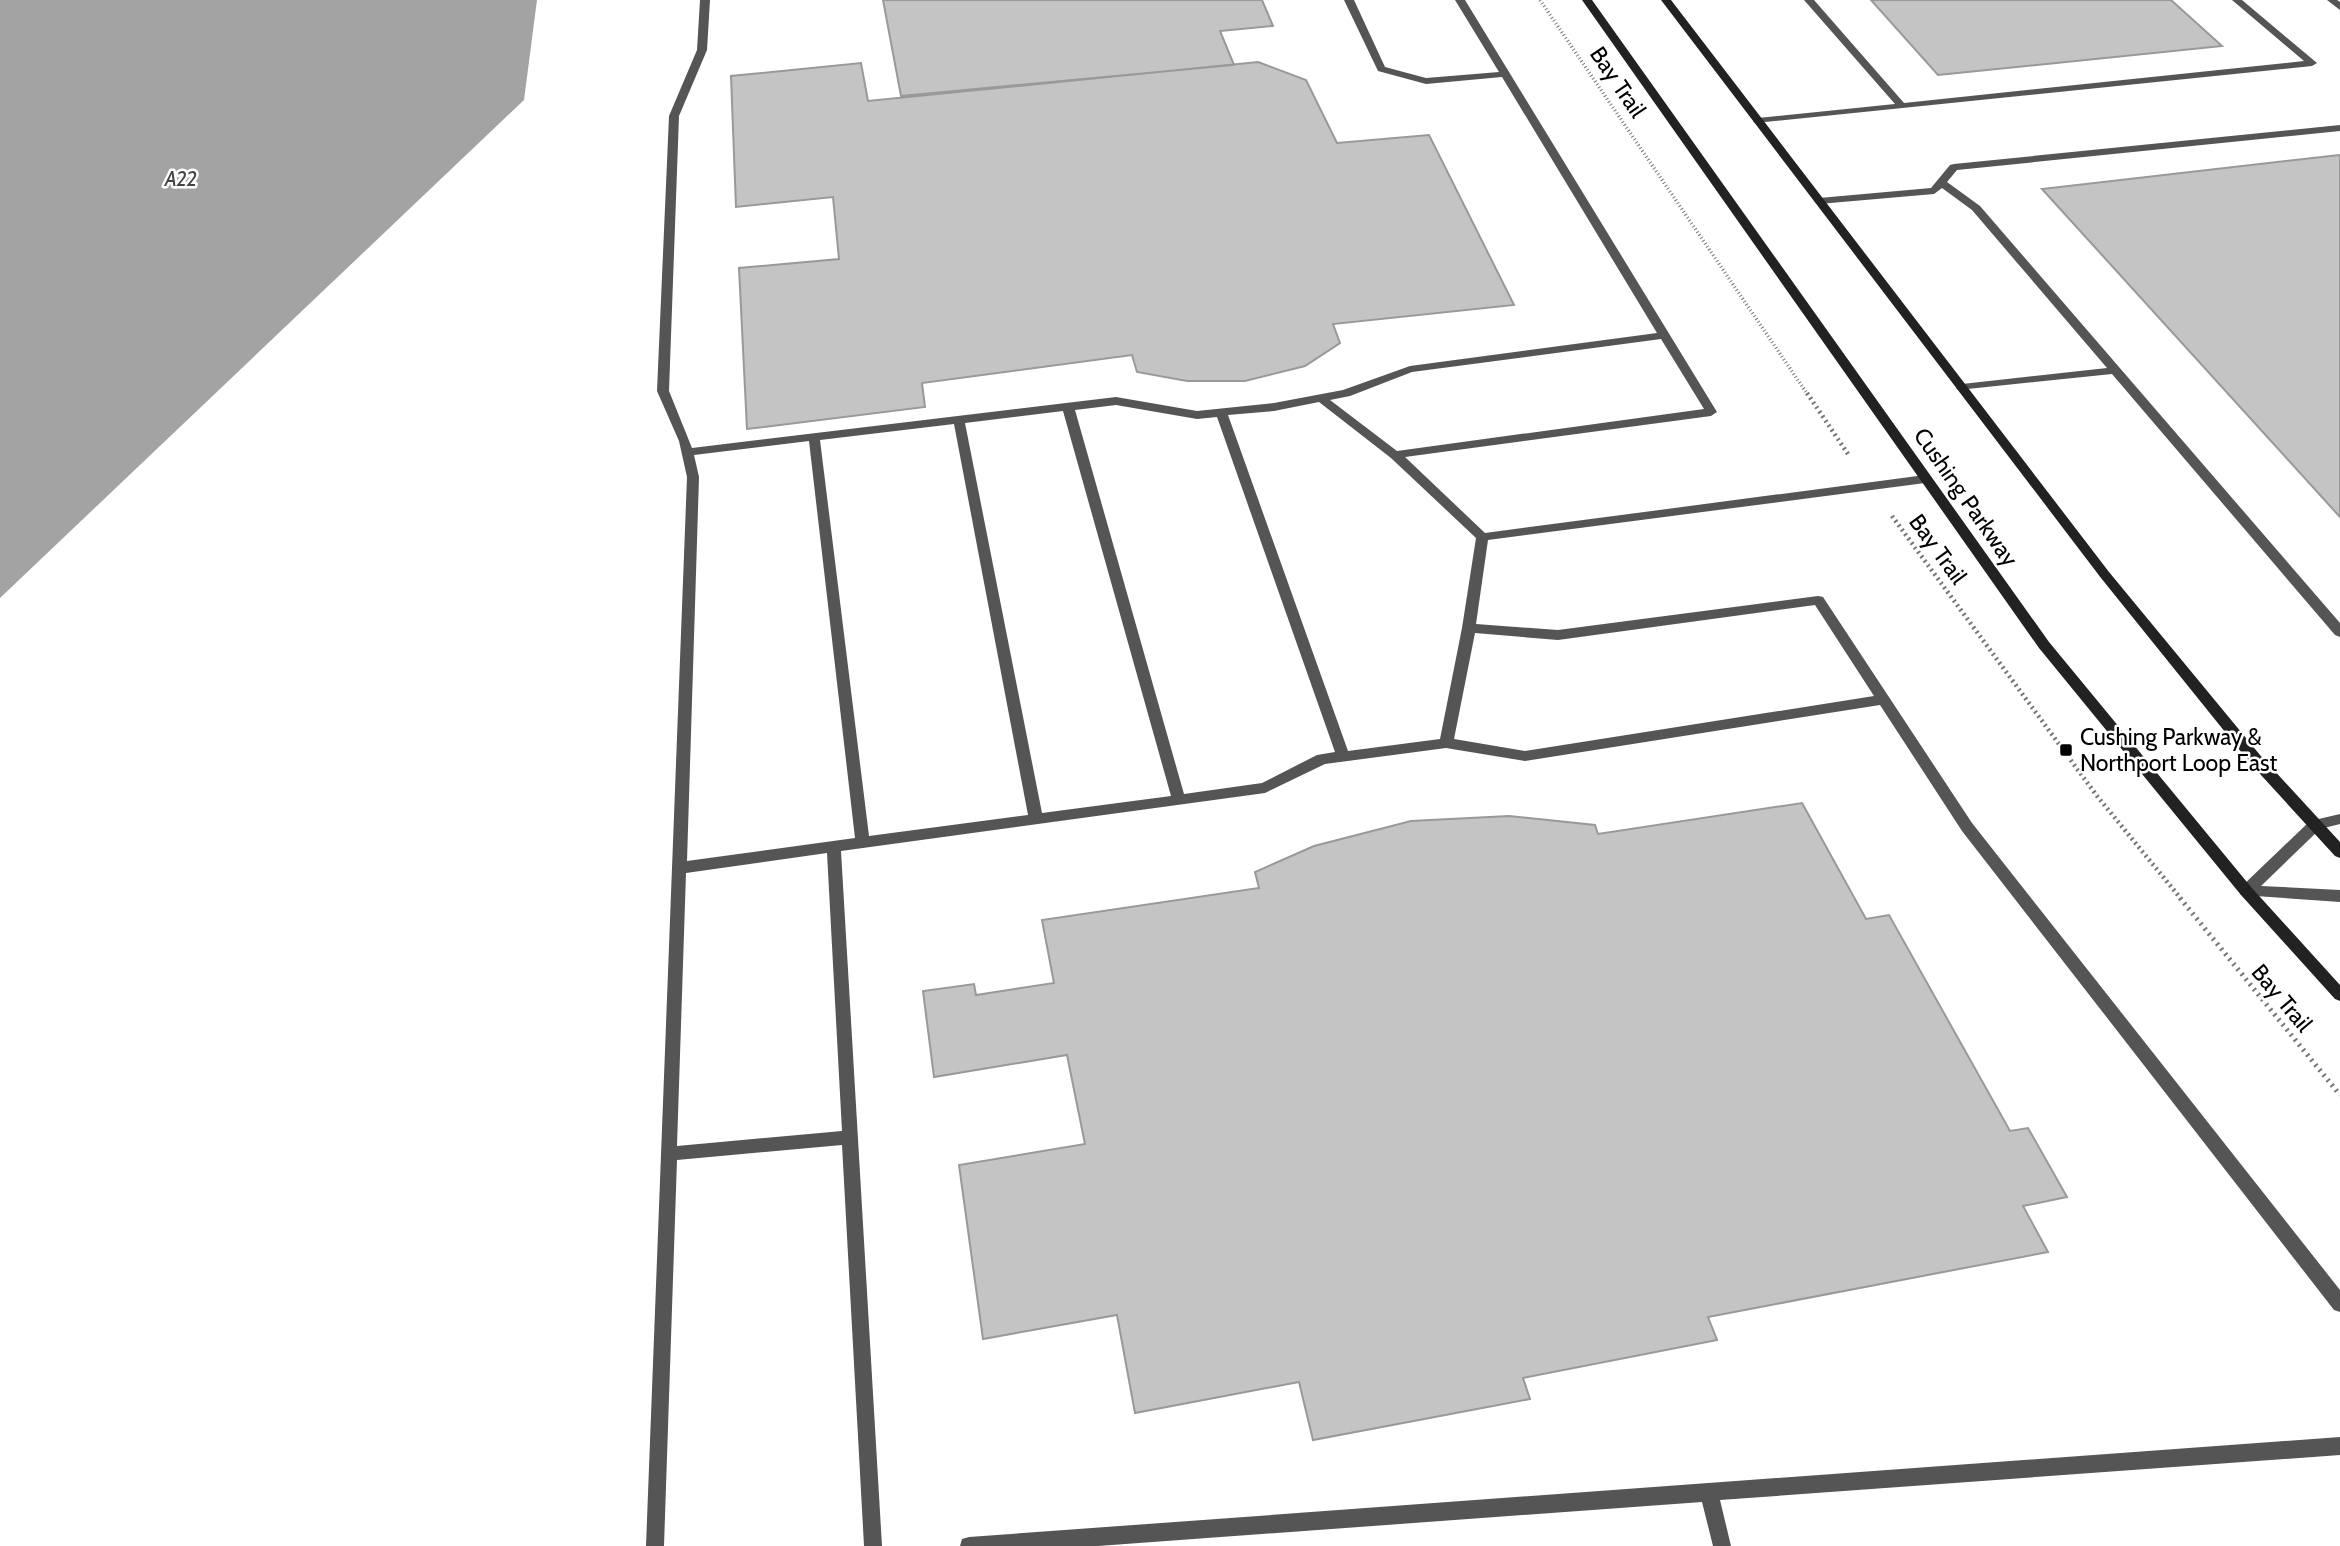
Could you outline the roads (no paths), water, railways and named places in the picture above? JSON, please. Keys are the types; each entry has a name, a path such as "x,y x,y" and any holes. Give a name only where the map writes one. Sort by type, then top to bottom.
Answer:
{"main road":[{"name":"Cushing Parkway","path":"1587,0 2044,645 2246,891 2340,995"},
{"path":"1666,0 2105,575 2255,759 2340,852"}],"street":[{"path":"655,1546 693,477 685,441 663,391 664,350 674,116 702,50 705,0"},
{"path":"1349,0 1381,69 1426,81 1505,74"},
{"path":"1395,455 1711,412 1460,0"},
{"path":"1809,0 1902,106"},
{"path":"1758,121 2312,64 2237,0"},
{"path":"2332,0 2340,6"},
{"path":"1819,201 1934,191 1954,167 2340,128"},
{"path":"1941,182 1976,208 2340,632"},
{"path":"687,452 1115,401 1197,415 1274,407 1346,393 1409,369 1664,335"},
{"path":"1962,388 2115,370"},
{"path":"1321,398 1395,455 1482,537"},
{"path":"1068,407 1179,800"},
{"path":"1221,412 1343,756"},
{"path":"959,420 1036,819"},
{"path":"814,437 863,843"},
{"path":"1482,537 1924,479"},
{"path":"1446,743 1469,628 1482,537"},
{"path":"1469,628 1558,635 1818,600 1967,827 2340,1304"},
{"path":"679,868 1265,788 1322,759 1343,756 1446,743 1525,755 1883,700"},
{"path":"2246,891 2315,825 2340,819"},
{"path":"834,847 873,1546"},
{"path":"2246,891 2340,897"},
{"path":"669,1154 851,1137"},
{"path":"969,1546 2340,1446"},
{"path":"1709,1492 1722,1546"}],"water":[{"name":"A22","path":"0,0 537,0 524,100 0,598"}],"place":[{"name":"Cushing Parkway & Northport Loop East","path":"2066,750"}]}
